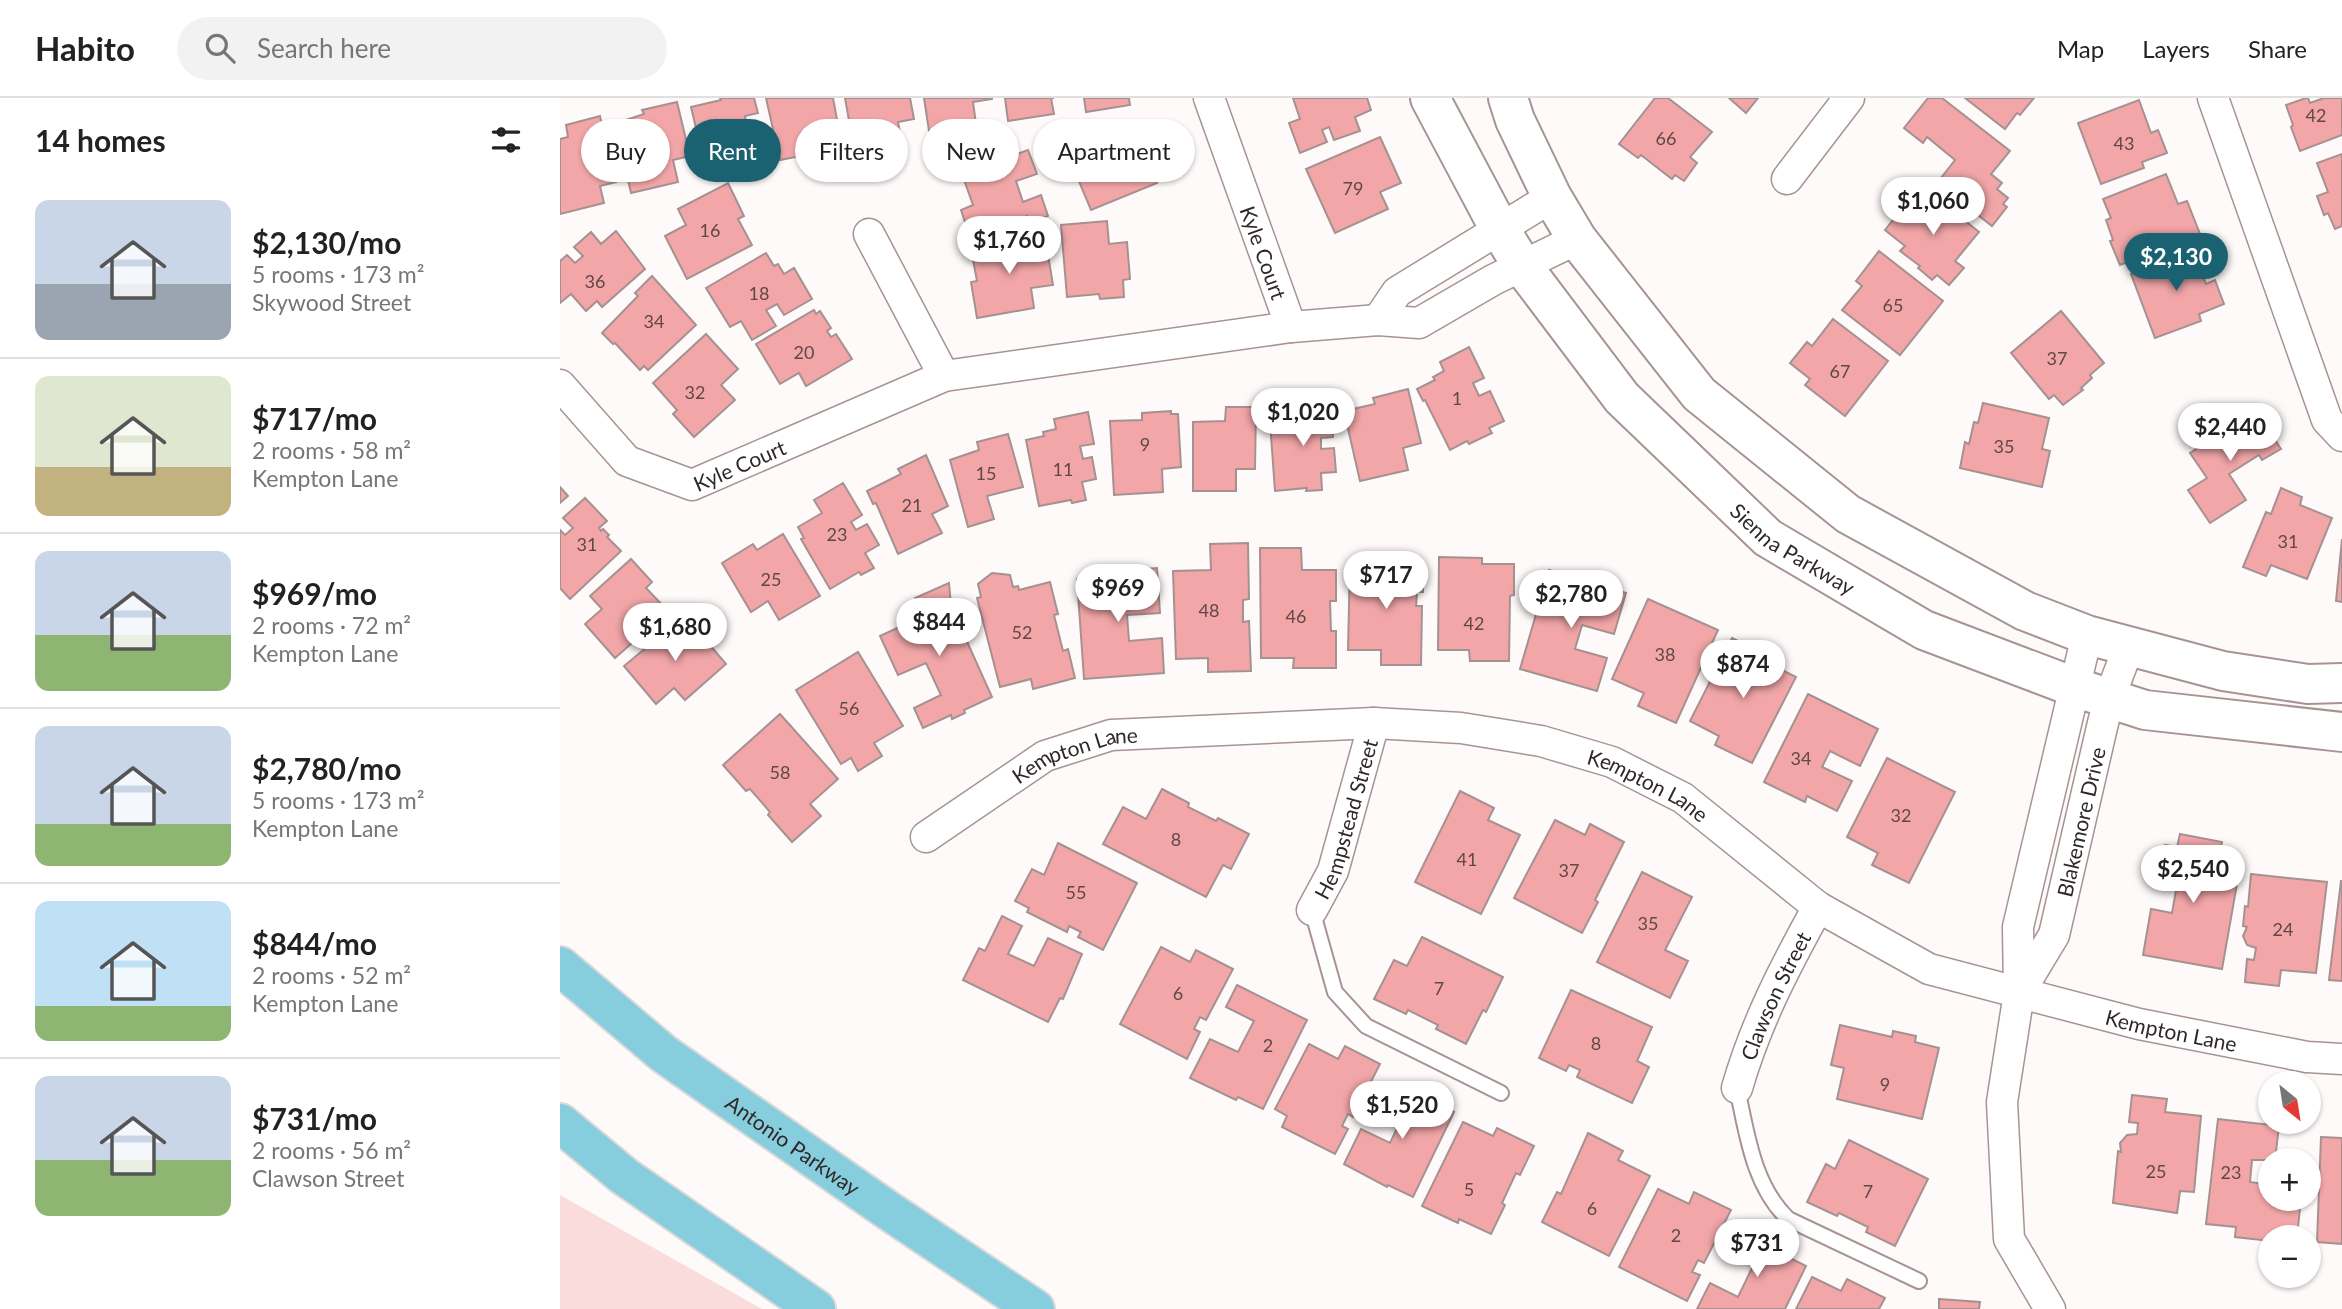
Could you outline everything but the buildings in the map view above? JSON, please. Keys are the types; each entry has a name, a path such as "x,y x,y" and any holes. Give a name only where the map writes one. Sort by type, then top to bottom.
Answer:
{"main road":[{"name":"Sienna Parkway","path":"1430,98 1499,228 1523,267 1622,398 1768,538 1924,630 2093,693 2145,710 2342,732"},
{"path":"1508,98 1515,120 1552,197 1577,239 1699,394 1848,513 2025,611 2087,635 2223,671 2308,684 2342,683"},
{"name":"Antonio Parkway","path":"560,966 664,1054 1035,1309"},
{"path":"560,1124 624,1176 816,1309"}],"street":[{"name":"Kyle Court","path":"1209,98 1291,327"},
{"path":"1787,179 1849,98"},
{"path":"2213,98 2327,420 2342,436"},
{"path":"1378,320 1397,292 1552,197"},
{"path":"869,234 944,376"},
{"name":"Kyle Court","path":"560,385 626,461 692,485 944,376 1291,327 1378,320 1419,323 1493,280 1577,239"},
{"name":"Blakemore Drive","path":"2087,635 2093,693"},
{"name":"Blakemore Drive","path":"2050,1309 2009,1239 2002,1102 2019,993 2018,927 2093,693 2129,646"},
{"name":"Kempton Lane","path":"926,837 1045,756 1111,735 1374,723 1461,728 1541,741 1612,762 1683,798 1818,907 1929,969 2140,1024 2308,1056 2342,1059"},
{"name":"Hempstead Street","path":"1312,911 1333,871 1374,723"},
{"name":"Clawson Street","path":"1737,1088 1749,1045 1779,977 1818,907"}],"lane":[{"path":"1312,911 1335,992 1366,1026 1500,1093"},
{"path":"1737,1088 1750,1151 1766,1192 1776,1207 1788,1219 1919,1281"}],"shaded area":[{"path":"560,1195 762,1309 560,1309"}]}
